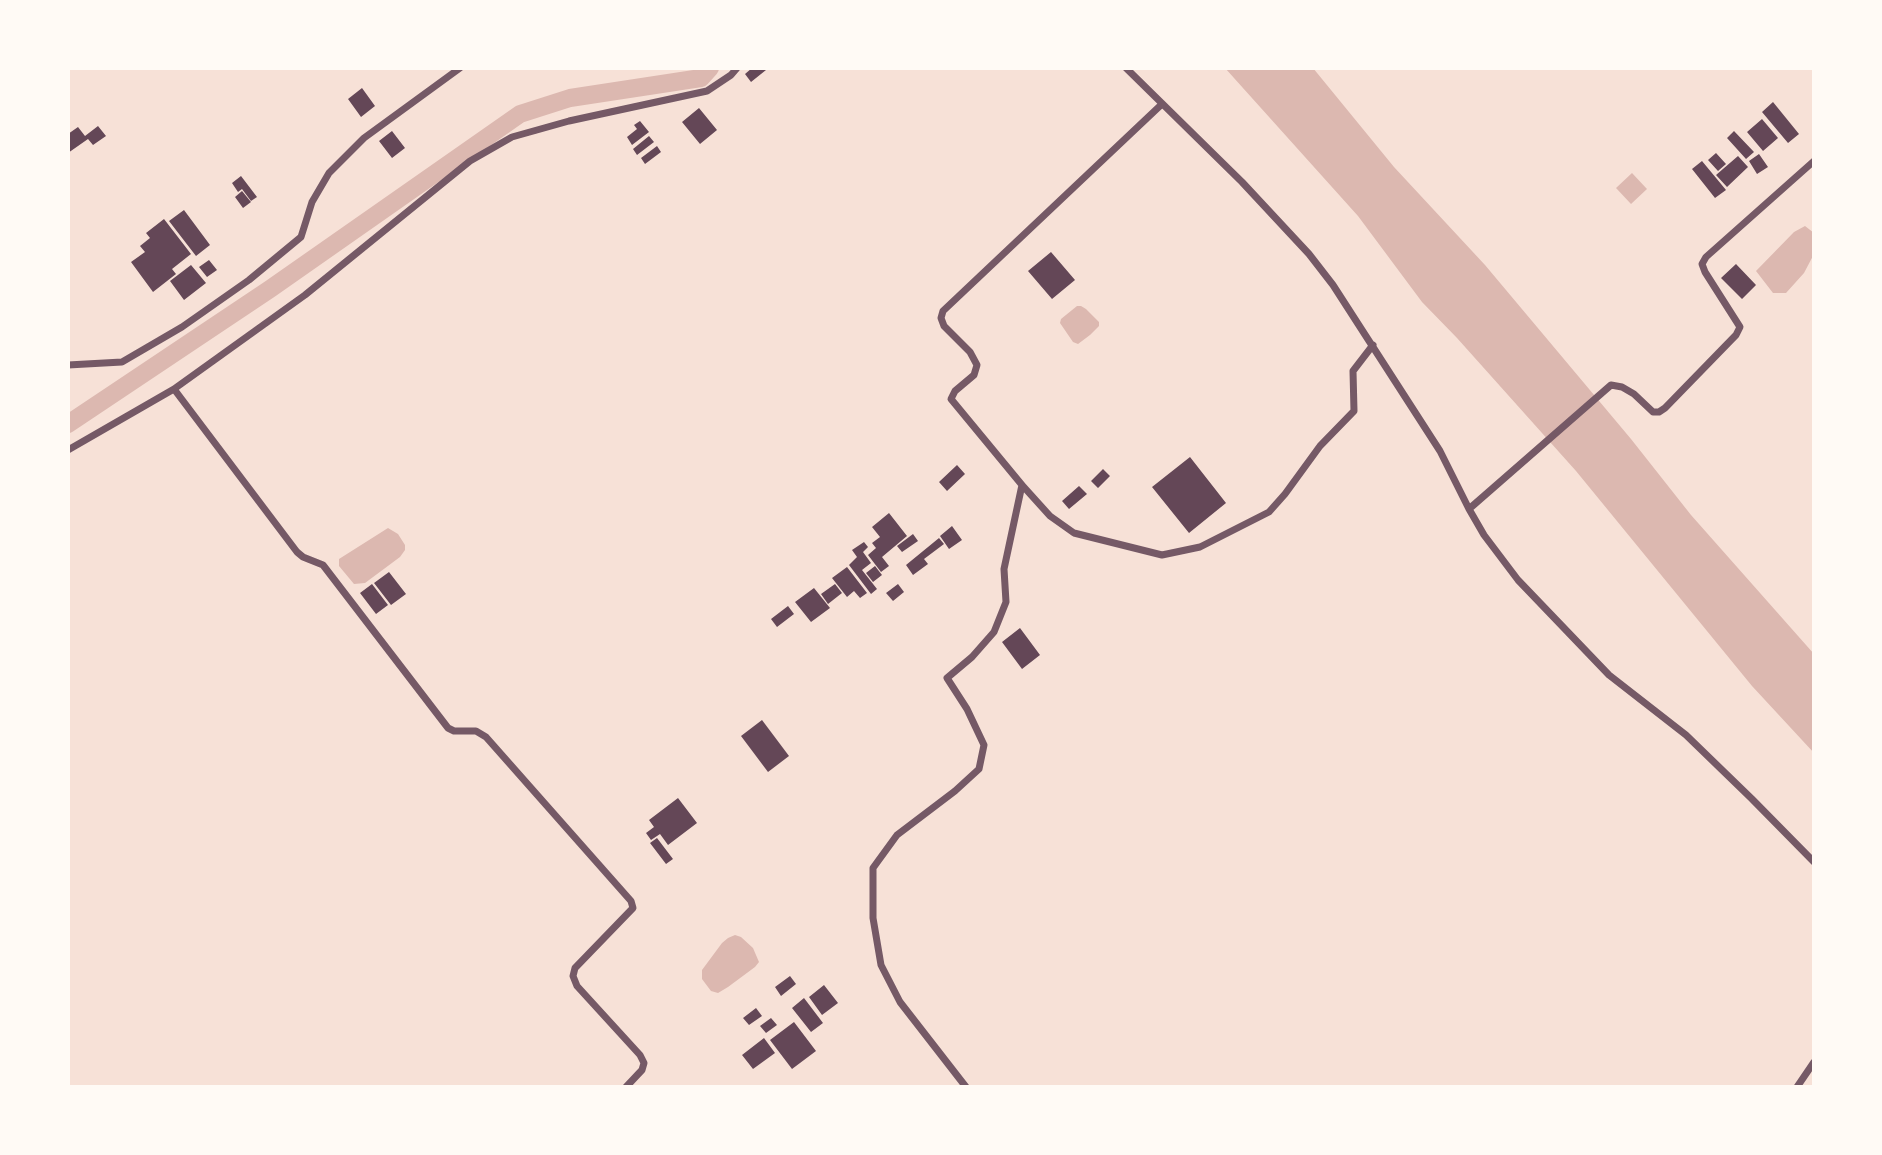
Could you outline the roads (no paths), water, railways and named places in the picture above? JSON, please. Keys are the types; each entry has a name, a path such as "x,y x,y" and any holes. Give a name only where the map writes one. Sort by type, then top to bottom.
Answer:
{"street":[{"path":"68,365 122,362 182,327 249,280 301,237 312,202 329,173 385,121 460,68"},
{"path":"68,450 174,389 305,295 470,161 512,137 569,121 707,91 732,75 737,68"},
{"path":"1126,68 1242,182 1309,254 1333,285 1440,451 1484,535 1518,580 1592,658 1627,690 1686,735 1814,862"},
{"path":"1162,104 943,311 941,318 944,326 970,352 977,365 974,375 951,394 951,399 1022,485 1050,516 1074,533 1162,555 1200,547 1269,512 1285,494 1320,446 1354,411 1353,371 1373,345"},
{"path":"1469,509 1611,385 1622,387 1653,412 1659,412 1736,335 1740,327 1738,321 1702,264 1706,257 1814,161"},
{"path":"174,389 297,552 323,565 448,728 454,731 476,731 486,737 631,901 633,908 575,968 573,976 577,986 640,1055 644,1063 642,1070 626,1087"},
{"path":"966,1087 900,1002 881,965 873,918 873,868 897,835 979,769 984,745 967,709 947,678 972,657 994,632 1006,602 1004,569 1022,485"},
{"path":"1797,1087 1814,1062"}],"waterway":[{"path":"68,424 270,289 520,114 570,98 701,78 710,68"}]}
